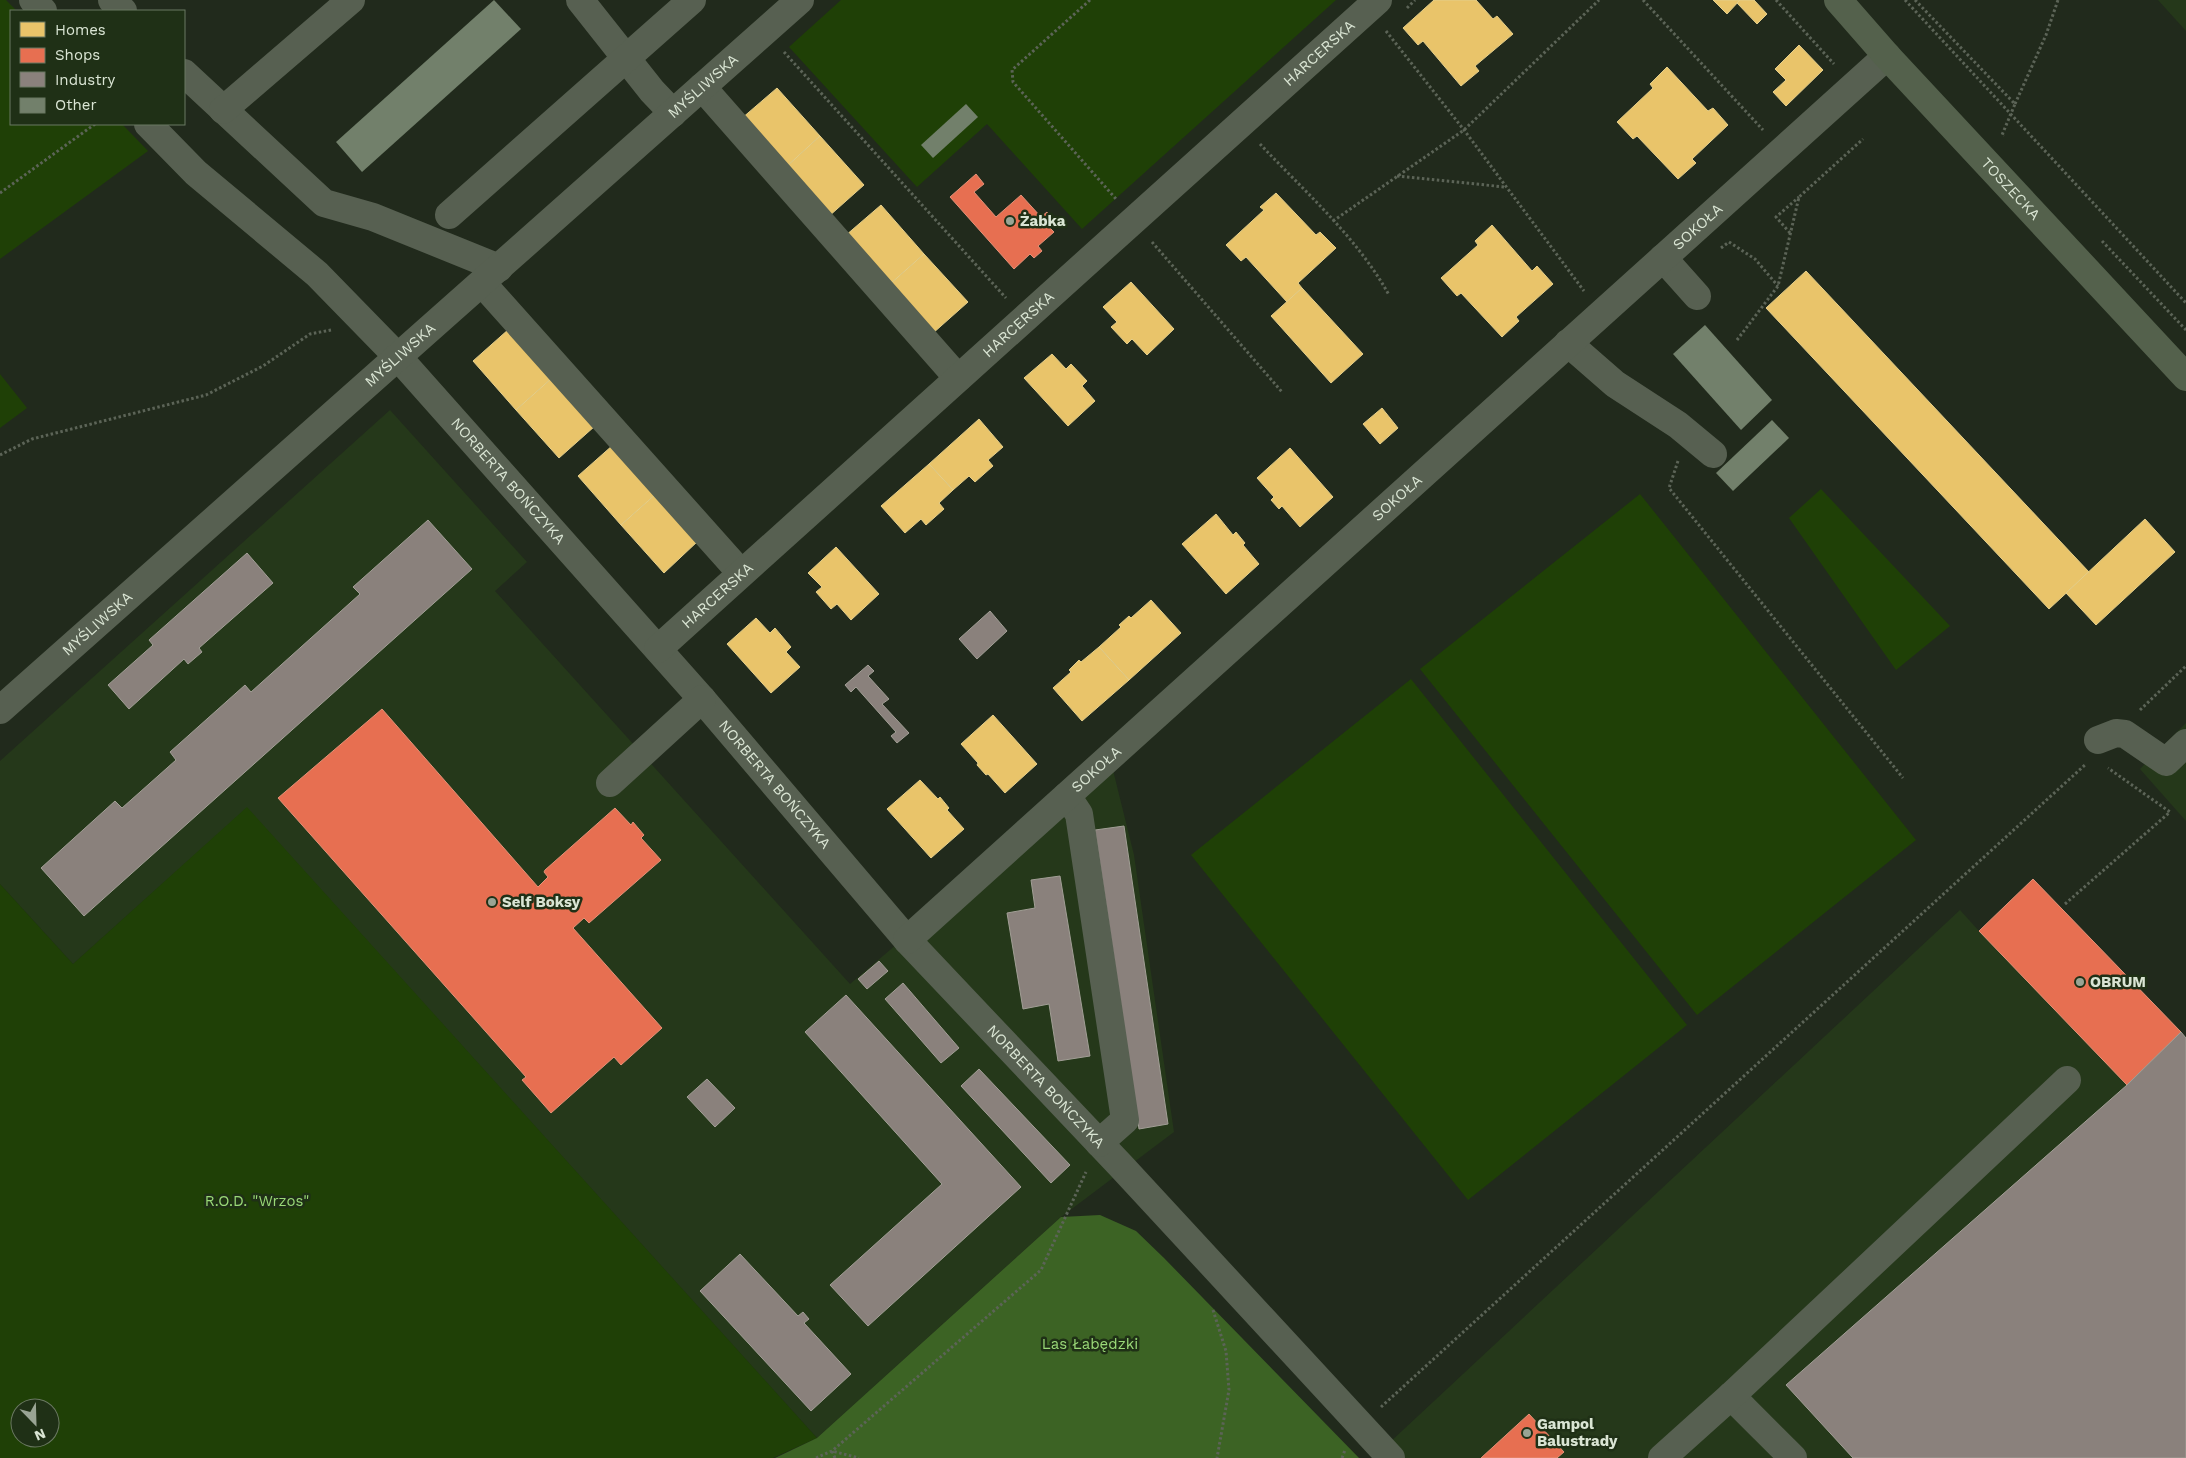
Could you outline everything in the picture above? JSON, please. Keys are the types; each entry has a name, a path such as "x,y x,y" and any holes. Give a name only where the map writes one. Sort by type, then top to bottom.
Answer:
{"main road":[{"name":"TOSZECKA","path":"1838,0 1887,56 2186,377"}],"street":[{"path":"33,0 42,10"},
{"path":"112,0 122,10"},
{"path":"223,110 351,0"},
{"path":"580,0 626,59 673,113"},
{"path":"449,214 692,0"},
{"name":"MYŚLIWSKA","path":"0,710 800,0"},
{"name":"HARCERSKA","path":"658,648 1373,5"},
{"name":"SOKOŁA","path":"907,940 1887,56"},
{"path":"185,74 324,204 373,217 490,275 741,573"},
{"path":"702,87 958,378"},
{"name":"NORBERTA BOŃCZYKA","path":"149,125 202,178 316,274 397,356 702,698 907,940 1099,1143 1391,1458"},
{"path":"1663,258 1697,296"},
{"path":"1568,343 1615,384 1687,432 1713,454"},
{"path":"610,782 702,698"},
{"path":"2100,751 2116,733 2126,734 2166,762 2186,743"},
{"path":"1067,796 1079,814 1125,1120 1099,1143"},
{"path":"1662,1458 1731,1396 2067,1080"},
{"path":"1731,1396 1793,1458"}],"path":[{"path":"1090,0 1012,70 1013,82 1117,200"},
{"path":"1332,221 1464,130 1600,0"},
{"path":"1643,0 1761,127"},
{"path":"1776,0 1854,85"},
{"path":"1905,0 2186,303"},
{"path":"1914,0 2015,104"},
{"path":"2009,142 2002,135 2046,35 2058,0"},
{"path":"1373,5 1506,187 1602,313"},
{"path":"765,31 1024,319"},
{"path":"1241,124 1332,221 1376,272 1388,295"},
{"path":"0,193 95,125"},
{"path":"1791,233 1776,217 1863,140"},
{"path":"1397,176 1506,187"},
{"path":"1737,340 1778,286 1799,197"},
{"path":"2098,236 2186,330"},
{"path":"1150,240 1282,392"},
{"path":"1717,252 1729,242 1755,259 1778,286"},
{"path":"0,455 32,439 206,395 264,366 310,334 339,328"},
{"path":"1687,432 1669,488 1903,778"},
{"path":"2065,904 2170,812 2100,751"},
{"path":"1361,1425 2082,768"},
{"path":"816,1458 832,1451 1041,1270 1099,1143"},
{"path":"1211,1304 1226,1352 1229,1390 1218,1458"},
{"path":"832,1451 835,1458"},
{"path":"832,1451 859,1458"}],"shaded area":[{"path":"2158,0 2186,0 2186,31"},
{"path":"390,410 527,562 495,591 850,984 1111,762 1134,855 1174,1132 1061,1217 817,1438 247,808 73,964 0,884 0,761"},
{"path":"2186,723 2186,821 2140,769"},
{"name":"OBRUM","path":"2033,879 2186,1038 2186,1458 1373,1458 1960,910 1979,931"}],"green space":[{"path":"0,0 6,0 16,10 10,10 10,125 123,125 148,151 0,259"},
{"path":"841,0 1336,0 1082,229 987,124 917,187 789,47"},
{"path":"0,374 27,408 0,428"},
{"path":"1821,489 1950,626 1896,670 1789,518"},
{"path":"1640,494 1916,840 1697,1015 1420,669"},
{"path":"1411,679 1687,1025 1468,1200 1191,855"},
{"name":"R.O.D. \"Wrzos\"","path":"247,807 817,1438 773,1458 0,1458 0,884 73,964"},
{"name":"Las Łabędzki","path":"1100,1215 1136,1231 1359,1458 775,1458 817,1438 1061,1217"}],"building: Homes":[{"path":"1434,0 1476,0 1493,19 1497,16 1513,34 1475,66 1479,71 1461,86 1423,41 1418,45 1403,28"},
{"path":"1713,0 1740,0 1727,14"},
{"path":"1740,0 1754,0 1767,14 1757,24 1737,3"},
{"path":"1799,45 1823,70 1786,106 1773,92 1786,80 1775,69"},
{"path":"1667,67 1708,111 1713,108 1728,125 1692,159 1696,163 1678,179 1637,136 1633,139 1617,122 1653,88 1650,84"},
{"path":"777,88 820,136 785,168 741,119"},
{"path":"820,136 864,185 828,217 785,168"},
{"path":"1276,193 1316,235 1320,232 1336,248 1298,283 1302,288 1287,302 1246,257 1241,261 1226,245 1264,210 1260,207"},
{"path":"881,205 924,254 889,285 845,236"},
{"path":"1492,225 1532,271 1537,266 1553,284 1516,317 1519,321 1502,337 1461,293 1457,296 1441,278 1478,245 1475,241"},
{"path":"924,254 968,302 932,334 889,285"},
{"path":"1806,271 2089,572 2049,609 1766,308"},
{"path":"1131,282 1174,329 1147,355 1132,339 1127,344 1111,327 1117,322 1103,307"},
{"path":"1302,288 1363,354 1331,383 1271,316"},
{"path":"509,329 552,378 516,410 473,361"},
{"path":"1052,354 1066,369 1071,364 1087,381 1082,386 1095,401 1068,426 1024,378"},
{"path":"552,378 595,426 559,458 516,410"},
{"path":"1382,408 1398,428 1380,444 1363,424"},
{"path":"979,419 1003,447 988,460 993,466 975,482 969,476 953,490 929,464"},
{"path":"613,445 656,494 621,525 578,476"},
{"path":"1290,448 1333,497 1300,527 1282,506 1279,509 1271,500 1274,497 1257,478"},
{"path":"929,464 953,490 939,503 944,509 926,525 921,519 905,533 881,506"},
{"path":"656,494 698,541 664,573 621,525"},
{"path":"1216,514 1233,535 1236,532 1245,543 1243,545 1259,564 1226,594 1182,544"},
{"path":"2145,519 2175,552 2096,625 2066,593"},
{"path":"836,547 879,594 851,620 837,604 831,609 816,592 822,587 808,573"},
{"path":"1151,600 1181,633 1129,680 1099,647 1121,627 1119,625 1129,616 1131,618"},
{"path":"756,618 770,633 775,628 791,647 786,652 800,667 771,693 727,644"},
{"path":"1099,647 1129,680 1082,721 1053,688 1071,672 1069,670 1079,660 1081,662"},
{"path":"993,715 1037,764 1005,793 977,765 978,763 961,744"},
{"path":"920,780 938,799 940,797 949,808 947,810 964,829 931,858 887,809"}],"building: Shops":[{"name":"Żabka","path":"976,174 984,184 974,192 996,217 1021,195 1041,217 1047,212 1052,218 1046,224 1054,232 1038,246 1042,251 1034,258 1030,254 1014,269 950,197"},
{"name":"Self Boksy","path":"382,709 538,887 548,877 544,872 545,870 615,808 631,825 633,822 644,835 641,838 661,860 589,923 584,918 573,928 662,1028 621,1065 614,1057 551,1113 522,1080 526,1077 278,798"},
{"name":"OBRUM","path":"2033,879 2181,1032 2127,1085 1979,931"},
{"name":"Gampol Balustrady","path":"1529,1414 1564,1452 1557,1458 1481,1458"}],"building: Industry":[{"path":"428,520 472,569 84,916 41,868 115,801 122,808 176,760 170,752 245,685 251,692 360,594 353,587"},
{"path":"247,553 273,583 199,648 202,652 188,664 184,659 129,709 108,685 153,645 149,640"},
{"path":"990,611 1007,631 977,659 959,639"},
{"path":"868,665 874,671 868,676 889,699 882,704 909,733 897,743 891,736 896,732 856,687 851,692 845,685"},
{"path":"1124,826 1168,1124 1139,1129 1095,830"},
{"path":"1060,876 1090,1056 1058,1061 1049,1004 1023,1009 1007,913 1035,908 1031,880"},
{"path":"879,961 888,971 867,989 858,979"},
{"path":"903,983 959,1048 941,1063 885,999"},
{"path":"846,995 1021,1187 868,1326 830,1285 942,1184 805,1032"},
{"path":"2181,1032 2186,1038 2186,1458 1853,1458 1786,1385 2127,1085"},
{"path":"979,1069 1070,1165 1051,1183 961,1086"},
{"path":"707,1079 735,1108 715,1127 687,1097"},
{"path":"740,1254 798,1316 803,1312 809,1319 804,1323 851,1374 811,1411 700,1291"}],"building: Other":[{"path":"494,0 521,29 362,172 336,142"},
{"path":"966,104 978,117 933,158 921,145"},
{"path":"1705,325 1772,400 1741,430 1673,354"},
{"path":"1772,420 1789,438 1733,491 1716,473"}],"place":[{"name":"Żabka","path":"1010,221"},
{"name":"Self Boksy","path":"492,902"},
{"name":"OBRUM","path":"2080,982"},
{"name":"Gampol Balustrady","path":"1527,1433"}]}
